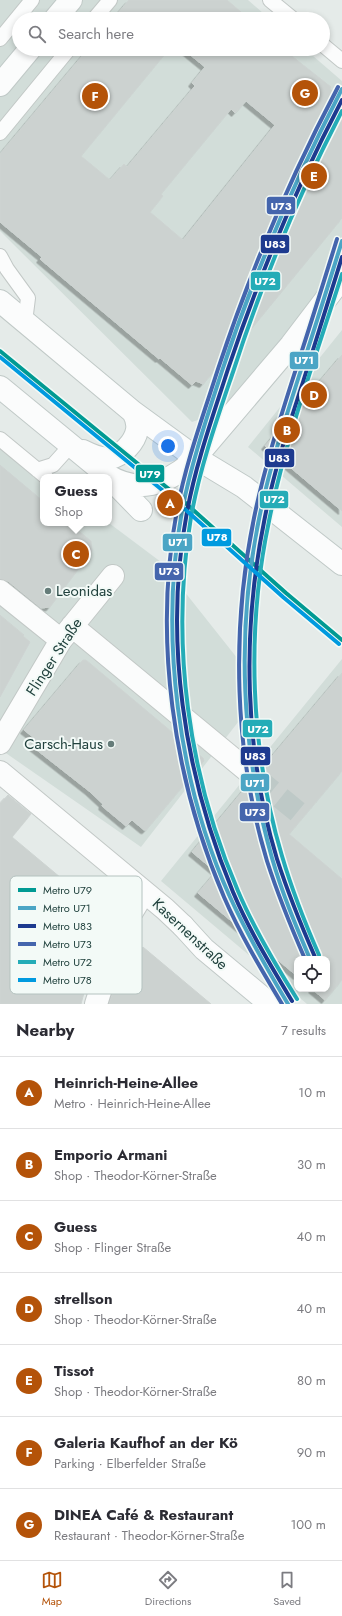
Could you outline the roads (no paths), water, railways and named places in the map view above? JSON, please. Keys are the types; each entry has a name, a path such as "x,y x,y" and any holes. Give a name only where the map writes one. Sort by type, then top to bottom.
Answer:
{"street":[{"path":"61,12 71,0"},
{"path":"0,85 24,56"},
{"path":"112,479 124,483 151,485 162,482 180,472 196,458 342,278"},
{"path":"0,301 133,412 196,458 244,487 342,564"},
{"path":"0,387 71,445 102,474"},
{"path":"71,445 98,457 107,458 116,456 124,450 135,436 137,425 133,412"},
{"path":"112,483 141,510"},
{"name":"Flinger Straße","path":"0,743 67,633 113,576"},
{"path":"0,590 67,633 230,756 255,777"},
{"name":"Kasernenstraße","path":"0,772 125,876"},
{"name":"Kasernenstraße","path":"144,892 182,926 204,949 270,1004"},
{"path":"96,1004 99,994"}],"lane":[{"path":"22,12 32,0"},
{"path":"100,12 110,0"},
{"path":"270,0 285,12"},
{"path":"0,39 12,24"},
{"path":"330,50 342,61"},
{"path":"0,133 63,56"},
{"path":"0,256 7,270 28,298 25,322"},
{"path":"0,440 41,473 53,465 71,445"}],"tunnel":[{"path":"255,777 304,817"}],"metro line":[{"name":"U73","path":"282,1004 230,911 206,851 192,804 180,756 172,706 168,657 167,607 170,558 177,510 185,474 218,369 257,261 287,191 338,87"},
{"name":"U71","path":"288,1004 243,924 230,897 212,853 197,806 186,757 178,707 173,657 172,607 175,558 182,511 195,458 222,371 234,335 276,228 342,89"},
{"name":"U83","path":"292,1001 261,948 239,906 216,847 202,801 191,753 183,705 178,656 177,608 180,560 187,512 200,458 228,369 266,266 294,198 342,100"},
{"name":"U72","path":"297,999 265,946 244,905 221,847 207,801 196,755 188,707 183,660 182,612 185,564 191,517 199,480 215,425 244,338 282,239 296,206 342,111"},
{"name":"U73","path":"304,956 271,874 256,820 242,734 239,647 247,560 258,500 277,428 337,239"},
{"name":"U71","path":"309,956 294,922 272,858 254,775 248,732 245,690 247,604 259,519 272,465 342,241"},
{"name":"U83","path":"315,956 277,859 266,818 258,776 253,734 250,691 250,648 252,605 257,563 272,486 286,434 342,257"},
{"name":"U72","path":"319,955 290,881 271,815 263,774 258,732 255,689 255,647 257,604 262,562 276,490 302,397 342,274"},
{"name":"U79","path":"0,351 181,499 286,593 342,640"},
{"name":"U78","path":"0,357 178,503 283,597 339,644"}],"place":[{"name":"DINEA Café & Restaurant","path":"305,93"},
{"name":"Galeria Kaufhof an der Kö","path":"95,96"},
{"name":"Tissot","path":"314,176"},
{"name":"strellson","path":"314,395"},
{"name":"Emporio Armani","path":"287,430"},
{"name":"Heinrich-Heine-Allee","path":"170,503"},
{"name":"Guess","path":"76,554"},
{"name":"Leonidas","path":"48,591"},
{"name":"Carsch-Haus","path":"111,744"}]}
